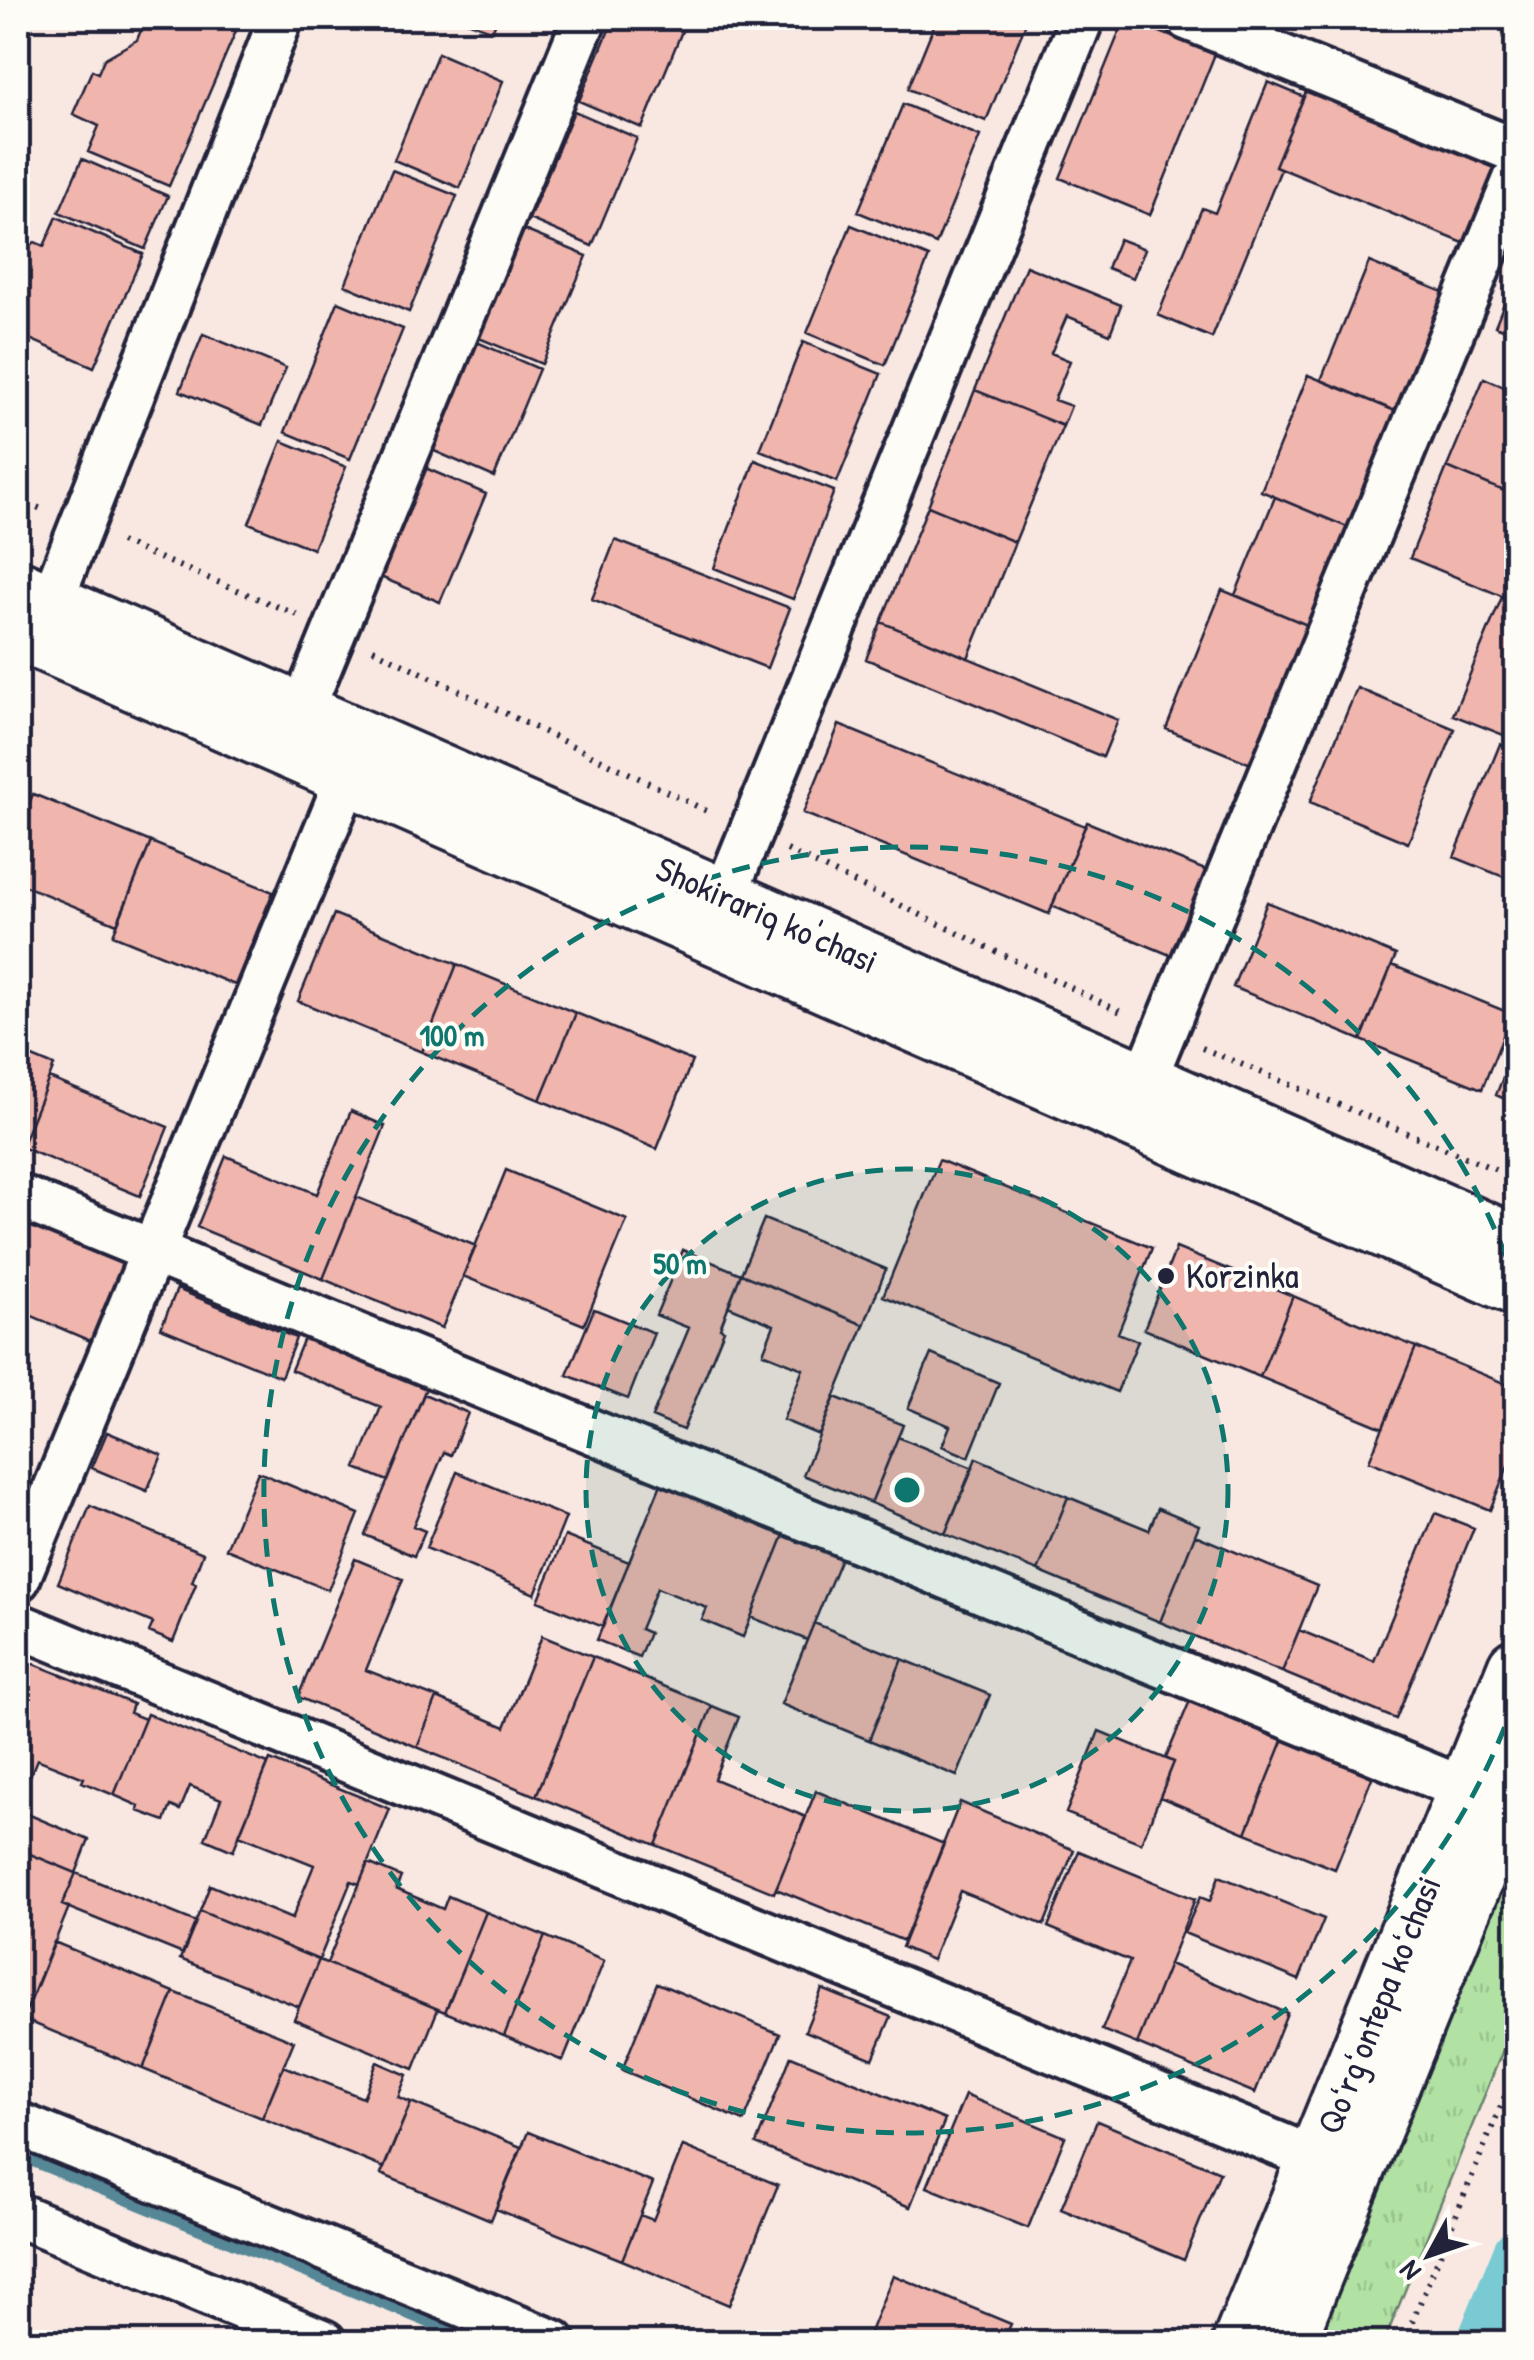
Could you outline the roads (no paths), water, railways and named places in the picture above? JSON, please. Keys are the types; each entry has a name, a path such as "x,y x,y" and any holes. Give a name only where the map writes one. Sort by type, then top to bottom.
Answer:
{"main road":[{"name":"Shokirariq ko'chasi","path":"31,615 716,915"},
{"name":"Shokirariq ko'chasi","path":"294,731 348,776 1146,1077 1516,1244"},
{"name":"Shokirariq ko'chasi","path":"1146,1077 1516,1286"},
{"name":"Qoʻrgʻontepa koʻchasi","path":"1240,2342 1337,2168 1496,1792 1516,1667"},
{"name":"Qoʻrgʻontepa koʻchasi","path":"1287,2342 1337,2168"}],"street":[{"path":"294,731 585,18"},
{"path":"716,915 1082,18"},
{"path":"1188,18 1516,150"},
{"path":"31,615 82,526 275,19"},
{"path":"1146,1077 1516,177"},
{"path":"18,1579 348,776"},
{"path":"18,1196 1496,1792"},
{"path":"18,1626 1337,2168"},
{"path":"18,2124 554,2342"},
{"path":"18,2216 324,2342"}],"waterway":[{"path":"18,2155 478,2342"},
{"path":"1479,2342 1516,2251"}],"place":[{"name":"Korzinka","path":"1166,1276"}]}
